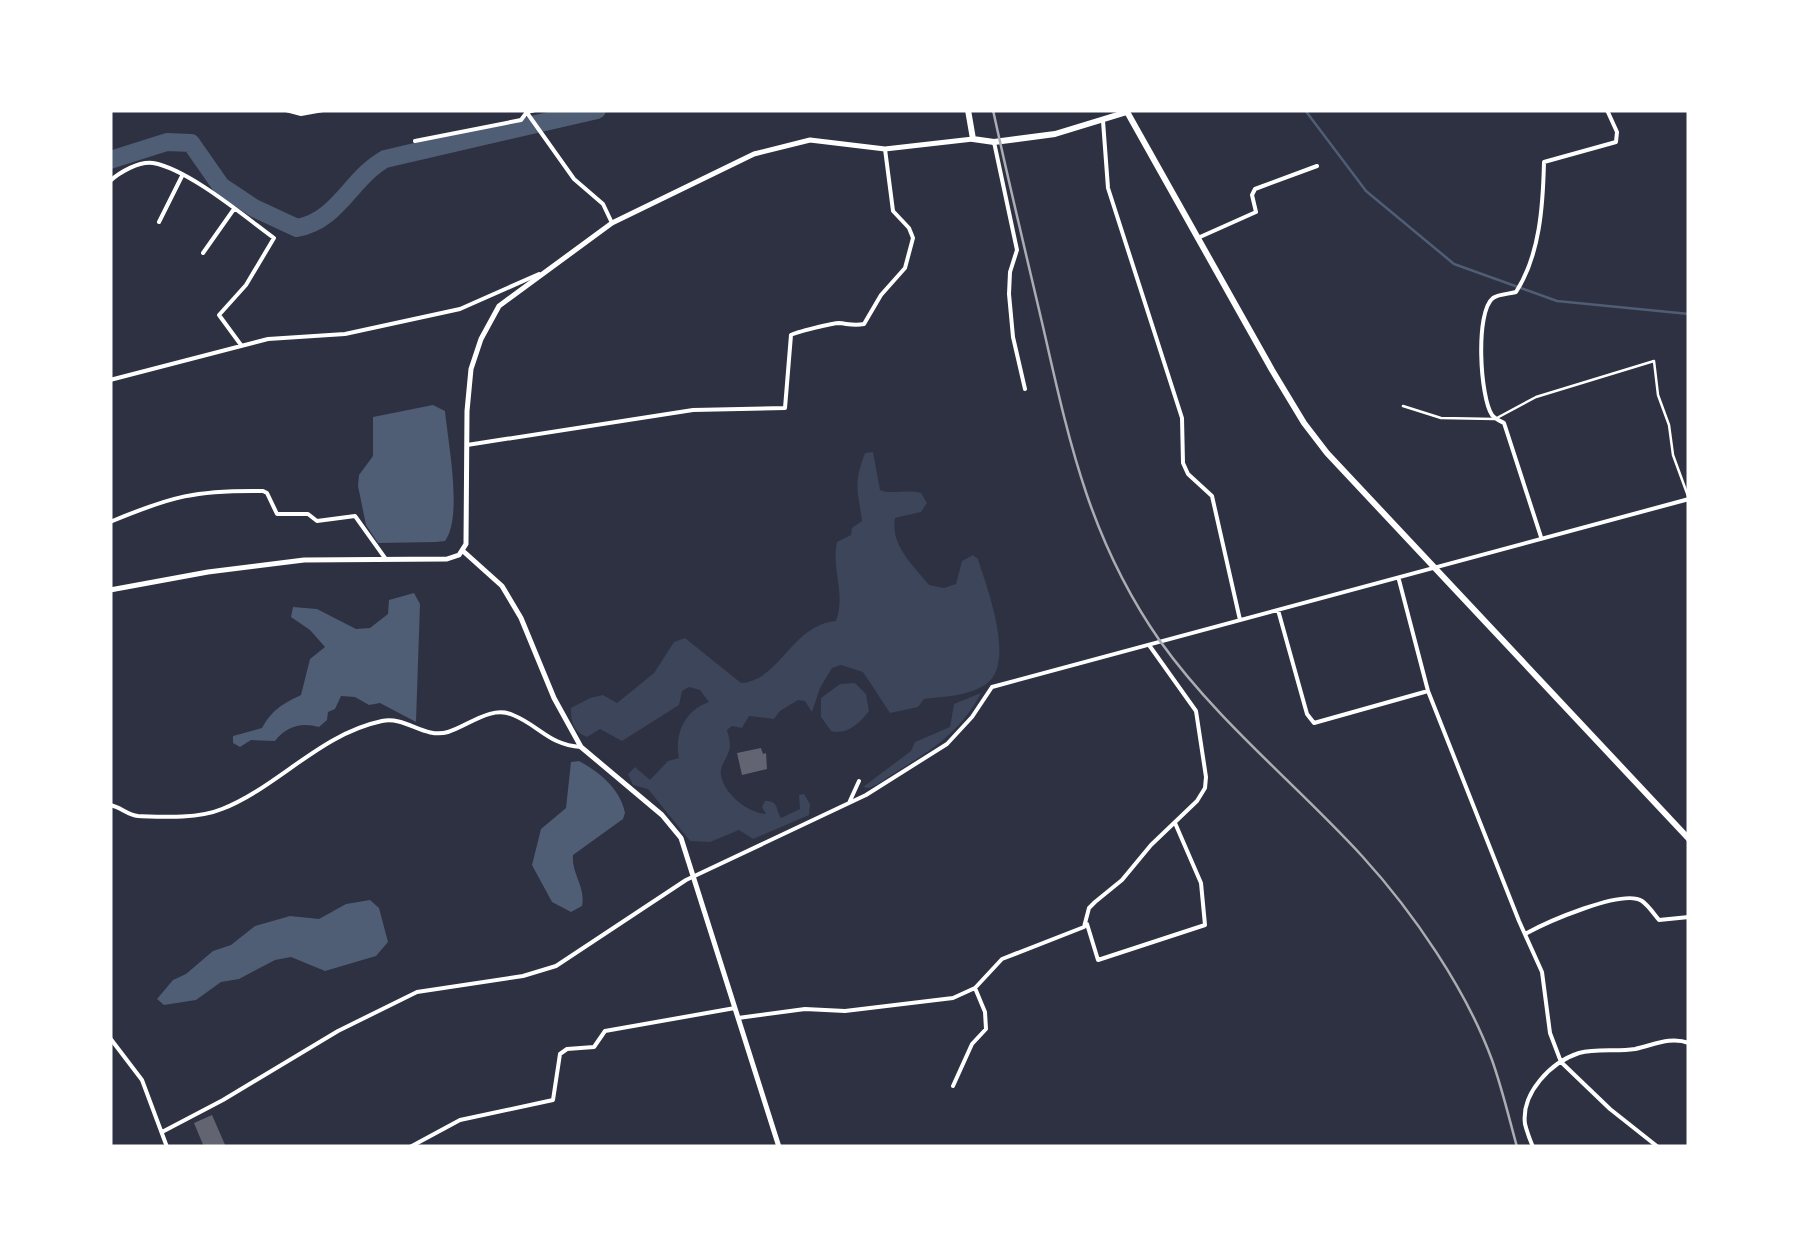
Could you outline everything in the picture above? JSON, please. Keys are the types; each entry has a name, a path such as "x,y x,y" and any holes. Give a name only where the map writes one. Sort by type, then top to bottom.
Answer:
{"main road":[{"path":"968,110 973,139 994,142 1055,134 1126,111 1304,423 1348,478 1689,839"}],"street":[{"path":"286,110 301,114 324,110"},
{"path":"526,111 535,110"},
{"path":"1541,538 1504,424 1495,419 1485,390 1482,325 1494,297 1520,287 1544,206 1544,162 1616,142 1617,132 1607,110"},
{"path":"526,111 574,179 603,204 612,223"},
{"path":"415,141 521,120 526,111"},
{"path":"1103,120 1108,188 1182,418 1183,462 1188,474 1212,496 1240,620"},
{"path":"463,551 467,534 471,369 481,339 499,306 612,223 754,154 824,140 884,149 973,139"},
{"path":"994,142 1017,250 1010,272 1010,305 1025,389"},
{"path":"467,445 694,410 784,408 791,336 797,330 832,324 864,324 905,268 913,238 910,228 893,210 884,149"},
{"path":"110,181 144,163 156,163 234,209 274,238 246,284 219,315 240,345"},
{"path":"1200,237 1256,212 1252,195 1255,190 1317,166"},
{"path":"159,222 182,176"},
{"path":"203,253 234,209"},
{"path":"110,380 268,339 345,334 460,309 546,272"},
{"path":"110,522 175,496 211,491 266,492 277,514 308,514 317,521 355,516 385,558"},
{"path":"162,1132 338,1031 416,992 523,976 556,966 695,876 850,803 947,744 992,688 1689,498"},
{"path":"110,590 304,560 447,559 463,551"},
{"path":"463,551 502,586 522,618 554,698 581,748 662,815 681,838 778,1147"},
{"path":"1398,579 1428,690 1542,972 1550,1033 1561,1062 1610,1109 1658,1147"},
{"path":"1278,610 1308,714 1314,722 1428,690"},
{"path":"1148,644 1196,711 1204,788 1197,801 1175,822 1152,845 1122,880 1089,908 1086,924 1098,960 1206,926 1200,883 1175,822"},
{"path":"110,805 134,816 204,814 223,809 314,750 376,722 394,719 424,732 439,733 450,732 476,717 511,713 560,746 581,748"},
{"path":"850,803 859,781"},
{"path":"1526,934 1553,919 1629,899 1644,902 1658,920 1689,918"},
{"path":"738,1018 953,998 975,988 1002,959 1080,931 1086,924"},
{"path":"953,1086 972,1044 986,1029 975,988"},
{"path":"410,1147 460,1120 553,1100 560,1054 567,1049 594,1047 605,1031 735,1008"},
{"path":"110,1038 142,1080 167,1147"},
{"path":"1533,1147 1525,1122 1527,1102 1532,1090 1561,1062 1578,1054 1635,1049 1666,1040 1689,1043"}],"lane":[{"path":"1403,406 1441,418 1495,419 1536,397 1654,361 1673,456 1689,498"}],"shaded area":[{"path":"433,405 445,411 454,497 450,530 445,541 378,543 366,525 358,486 359,475 373,456 373,417"},
{"path":"873,452 880,490 921,493 927,503 921,512 895,518 894,528 904,554 929,585 944,588 956,584 962,561 973,555 978,559 997,625 999,661 994,675 970,692 924,699 918,707 890,713 863,672 841,665 832,668 812,712 805,701 798,700 774,719 749,716 742,728 732,726 727,730 730,749 721,775 732,795 752,810 766,814 762,807 765,801 773,802 781,818 800,809 799,795 804,794 810,804 809,815 753,839 739,830 710,842 690,841 648,789 633,785 628,774 635,767 650,780 668,761 679,758 678,740 683,724 693,711 709,702 700,690 689,687 682,691 679,705 622,741 600,729 587,737 582,735 574,726 571,708 603,695 617,703 654,673 674,642 685,638 741,683 766,673 808,632 836,621 840,601 837,542 851,535 852,528 862,521 859,472 865,453"},
{"path":"414,593 420,604 416,722 380,703 369,705 355,697 341,696 319,727 295,726 275,741 251,740 240,747 233,743 233,736 262,728 278,708 301,695 310,659 325,647 291,617 293,607 317,609 356,629 370,628 388,614 389,600"},
{"path":"855,683 866,694 869,711 852,727 831,731 821,717 821,698 840,684"},
{"path":"981,693 960,723 936,746 878,784 863,787 911,751 915,742 950,727 954,704"},
{"path":"579,761 608,782 625,813 623,819 573,855 583,899 582,906 571,912 552,902 532,865 541,829 566,808 571,762"},
{"path":"370,900 379,908 388,942 376,956 325,971 291,957 275,960 239,979 221,982 196,1000 164,1005 157,999 173,980 255,926 290,916 319,919 346,904"}],"building":[{"path":"761,748 766,753 767,769 742,775 737,753"},
{"path":"212,1115 226,1147 204,1147 194,1123"}],"waterway":[{"path":"110,160 167,142 191,143 221,186 254,208 297,228 323,217 385,159 597,110"},
{"path":"1305,110 1366,191 1454,264 1557,301 1689,314"}],"railway":[{"path":"993,110 1074,454 1116,567 1136,604 1182,670 1362,856 1419,926 1481,1033 1517,1147"}]}
